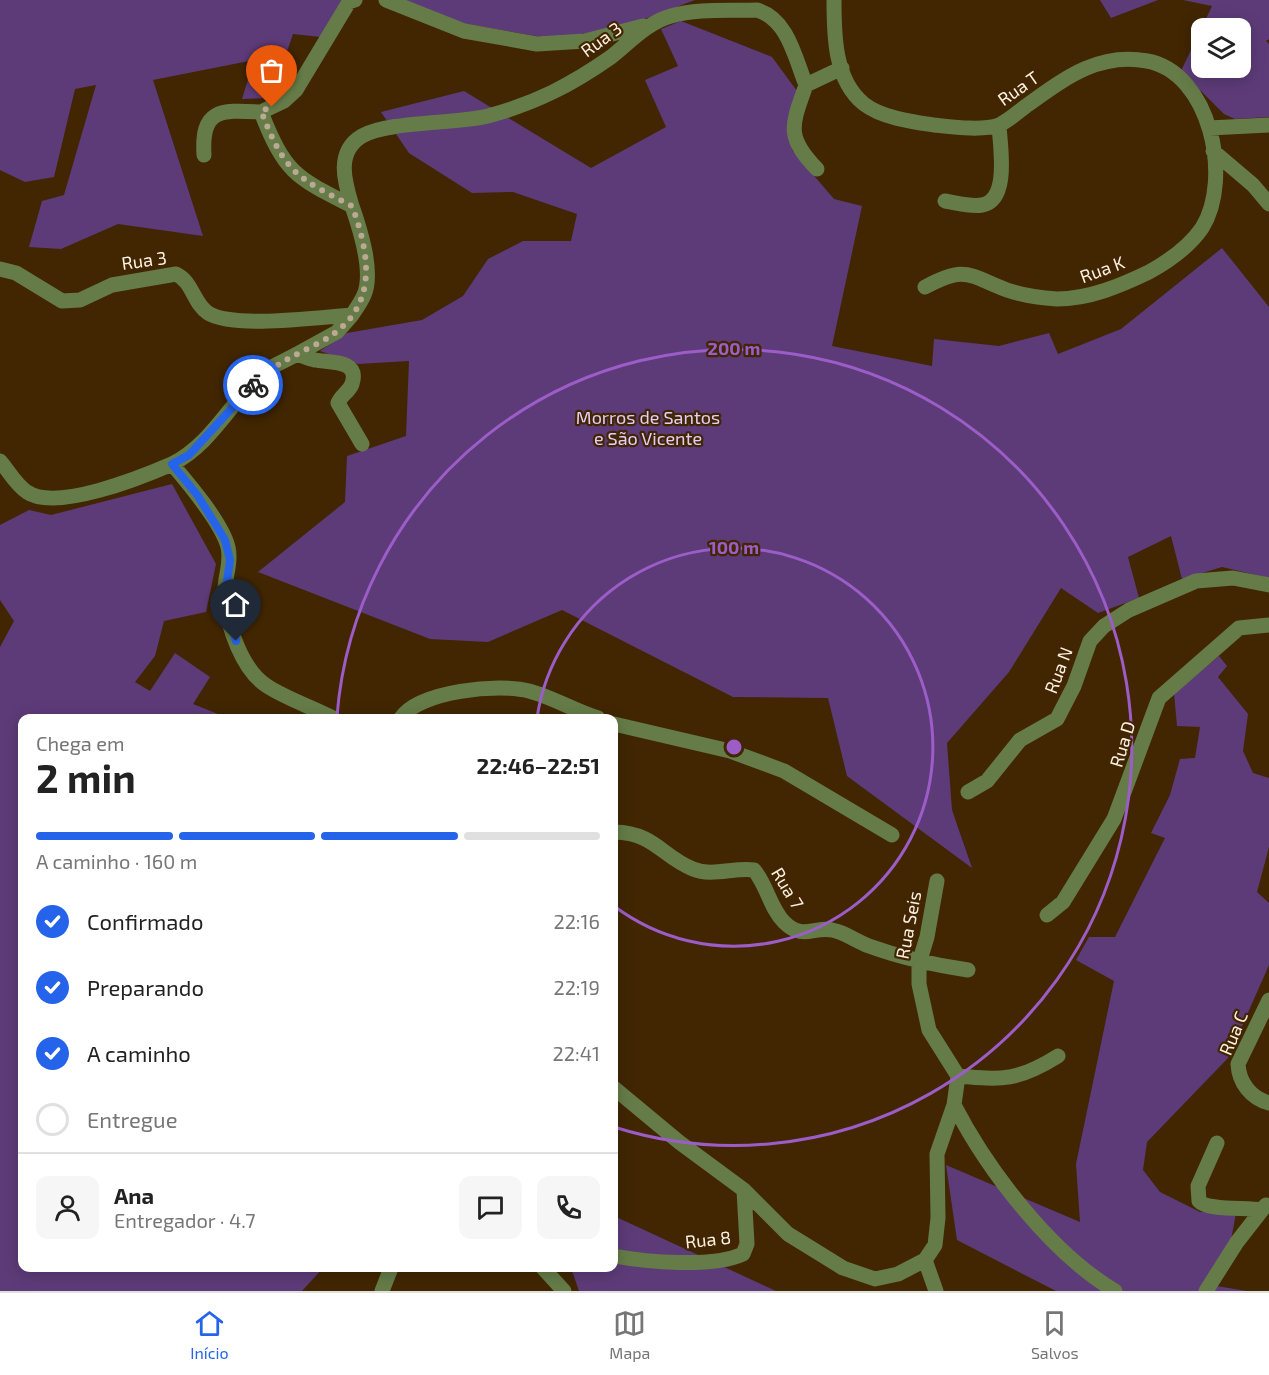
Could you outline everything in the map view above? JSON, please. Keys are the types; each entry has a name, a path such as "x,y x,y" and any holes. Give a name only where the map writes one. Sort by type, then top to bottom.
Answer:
{"street":[{"path":"204,155 203,133 207,122 227,110 261,111 284,101 296,90 349,2 355,0"},
{"path":"386,0 464,31 537,44 585,41 625,33 658,21"},
{"name":"Rua T","path":"834,0 834,31 842,68 850,87 864,104 878,111 911,121 945,126 999,125 1077,71 1105,61 1127,57 1169,69 1182,79 1200,102 1209,128 1213,151"},
{"name":"Rua 3","path":"0,269 16,273 62,301 80,300 112,285 176,274 187,281 202,307 217,317 264,320 352,315 365,294 367,275 362,238 344,178 344,164 351,147 362,136 381,130 485,117 532,104 580,78 658,21 683,14 757,10 766,12 781,26 806,85"},
{"path":"818,169 800,151 795,138 798,109 806,85 842,68"},
{"path":"261,111 273,144 293,171 310,184 352,206"},
{"path":"945,201 974,206 990,202 995,197 1001,183 999,125"},
{"path":"1209,128 1269,125"},
{"path":"1213,151 1253,185 1269,204"},
{"name":"Rua K","path":"925,287 944,277 961,273 975,274 1008,291 1054,298 1076,298 1103,292 1150,271 1183,250 1203,226 1213,189 1215,171 1213,151"},
{"path":"0,460 24,491 42,498 65,497 106,487 172,464 189,455 206,439 265,372 337,332 352,315"},
{"path":"297,354 316,361 345,363 350,368 353,378 351,387 340,397 338,403 362,444"},
{"path":"172,464 198,496 225,540 230,560 225,596 228,614 236,641 251,671 267,686 325,714"},
{"name":"Rua N","path":"968,792 987,781 1020,740 1057,719 1074,686 1090,641 1104,626 1129,610 1196,581 1233,578 1269,585"},
{"name":"Rua D","path":"1047,915 1063,902 1114,819 1159,698 1239,628 1269,625"},
{"path":"404,714 433,699 494,687 530,691 588,714"},
{"path":"618,725 730,751 784,771 892,835"},
{"name":"Rua 7","path":"618,833 644,836 694,870 723,872 739,868 754,870 764,880 783,921 796,931 809,933 824,929 835,930 867,946 919,963 968,970"},
{"name":"Rua Seis","path":"937,881 927,937 919,963 921,995 929,1030 958,1076"},
{"name":"Rua C","path":"1269,1000 1238,1064 1239,1075 1246,1088 1258,1100 1269,1103"},
{"path":"618,1091 679,1142 744,1190 788,1234 843,1268 875,1279 898,1274 926,1260 935,1245 938,1218 937,1154 954,1105 958,1076 1017,1077 1034,1071 1058,1056"},
{"path":"954,1105 973,1142 1046,1234 1092,1278 1115,1291"},
{"path":"1217,1143 1198,1186 1199,1201 1209,1207 1265,1206"},
{"name":"Rua 8","path":"618,1257 643,1262 694,1261 730,1258 743,1254 747,1244 744,1190"},
{"path":"1206,1291 1237,1242 1265,1206"},
{"path":"926,1260 936,1291"},
{"path":"382,1291 389,1272"},
{"path":"547,1272 564,1291"}],"green space":[{"path":"0,0 345,0 321,37 293,34 271,98 242,99 254,60 153,80 203,236 118,224 61,249 29,247 42,201 64,195 96,85 75,89 54,177 25,182 0,170"},
{"path":"405,0 695,0 626,26 554,39 465,24"},
{"path":"1100,0 1158,0 1111,18"},
{"path":"1183,0 1269,0 1269,39 1266,41 1269,44 1269,117 1235,119 1224,114 1181,71 1191,50 1191,78 1251,78 1251,18 1206,18 1212,6"},
{"name":"Morros de Santos e São Vicente","path":"681,21 772,57 797,91 789,127 792,150 834,199 862,206 832,346 932,366 934,339 999,346 1049,333 1058,354 1121,329 1222,248 1269,307 1269,578 1222,567 1182,579 1171,536 1128,557 1139,598 1098,613 1061,588 1009,672 947,743 952,810 972,868 847,776 828,698 733,697 562,610 488,642 430,639 258,572 345,502 347,456 406,436 409,361 358,364 320,351 347,333 422,320 463,296 488,259 523,241 571,241 577,214 513,192 472,193 409,153 381,112 464,91 591,168 666,127 645,80 678,66 661,29"},
{"path":"172,484 216,564 206,612 164,621 155,656 135,682 150,691 175,653 210,677 193,704 218,714 18,714 18,1272 319,1272 302,1291 0,1291 0,647 14,621 0,600 0,525 29,510 51,515"},
{"path":"1219,656 1227,666 1218,677 1248,714 1243,751 1253,773 1269,778 1269,847 1257,892 1269,903 1269,965 1228,1058 1147,1142 1143,1170 1160,1192 1200,1212 1237,1208 1231,1240 1204,1284 1247,1291 1056,1291 957,1240 946,1165 1080,1222 1076,1164 1114,981 1076,960 1089,937 1115,937 1165,838 1151,833 1170,795 1180,759 1195,758 1200,727 1177,726 1174,693"},
{"path":"618,1218 776,1291 579,1291 572,1272 618,1272"}],"way so far":[{"path":"253,385 265,372 337,332 352,315 365,294 367,275 362,238 352,206 310,184 283,160 273,144 261,111 272,107"}],"route":[{"path":"236,641 225,596 230,560 228,548 198,496 172,464 189,455 206,439 253,385"}]}
